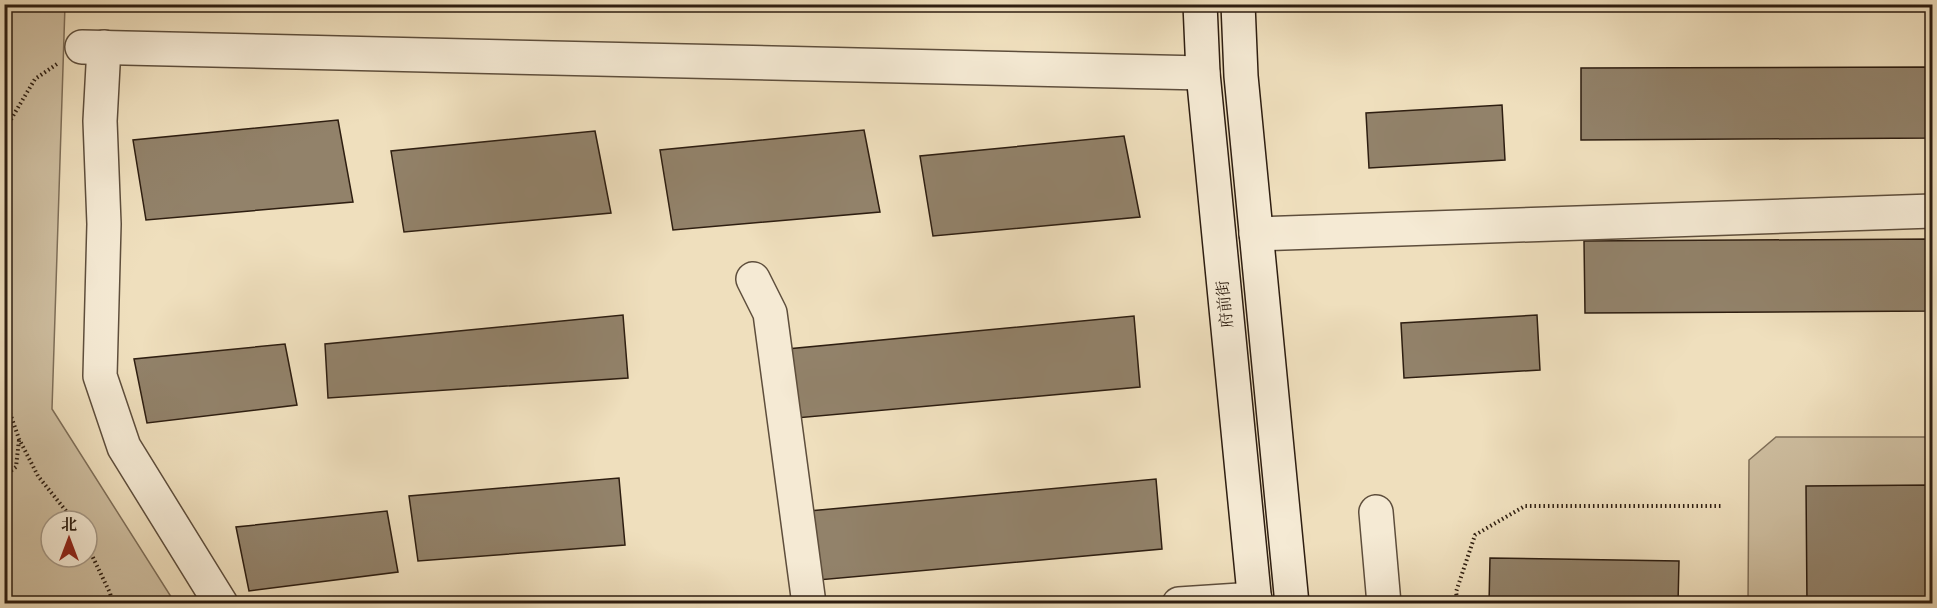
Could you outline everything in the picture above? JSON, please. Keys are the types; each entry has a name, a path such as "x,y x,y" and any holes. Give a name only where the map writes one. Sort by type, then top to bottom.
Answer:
{"street":[{"name":"府前街","path":"1200,4 1203,73 1255,601"},
{"path":"1238,4 1241,76 1292,603"},
{"path":"221,603 124,447 100,376 104,224 100,121 93,47 1203,73"},
{"path":"1256,234 1932,211"},
{"path":"753,279 770,313 808,603"},
{"path":"1376,512 1384,603"},
{"path":"1179,603 1255,601"}],"path":[{"path":"4,131 35,79 93,47"},
{"path":"4,221 7,259 4,264"},
{"path":"4,396 19,440 38,476 64,509"},
{"path":"4,476 15,467 19,440"},
{"path":"1458,603 1456,592 1475,535 1526,506 1721,506"},
{"path":"98,569 113,603"}],"shaded area":[{"path":"4,5 65,5 52,409 175,603 5,603"},
{"path":"1776,437 1932,437 1932,603 1748,604 1749,460"}],"building":[{"path":"1932,67 1932,138 1581,140 1581,68"},
{"path":"1502,105 1505,160 1369,168 1366,113"},
{"path":"338,120 353,202 146,220 133,140"},
{"path":"864,130 880,212 673,230 660,150"},
{"path":"595,131 611,213 404,232 391,151"},
{"path":"1124,136 1140,217 933,236 920,156"},
{"path":"1932,239 1932,311 1585,313 1584,241"},
{"path":"623,315 628,378 328,398 325,344"},
{"path":"1537,315 1540,370 1404,378 1401,323"},
{"path":"1134,316 1140,387 796,418 787,349"},
{"path":"285,344 297,405 147,423 134,359"},
{"path":"619,478 625,545 418,561 409,496"},
{"path":"1156,479 1162,549 818,580 809,511"},
{"path":"1932,485 1932,604 1807,604 1806,486"},
{"path":"387,511 398,572 249,591 236,527"},
{"path":"1490,558 1679,561 1678,604 1489,604"}]}
